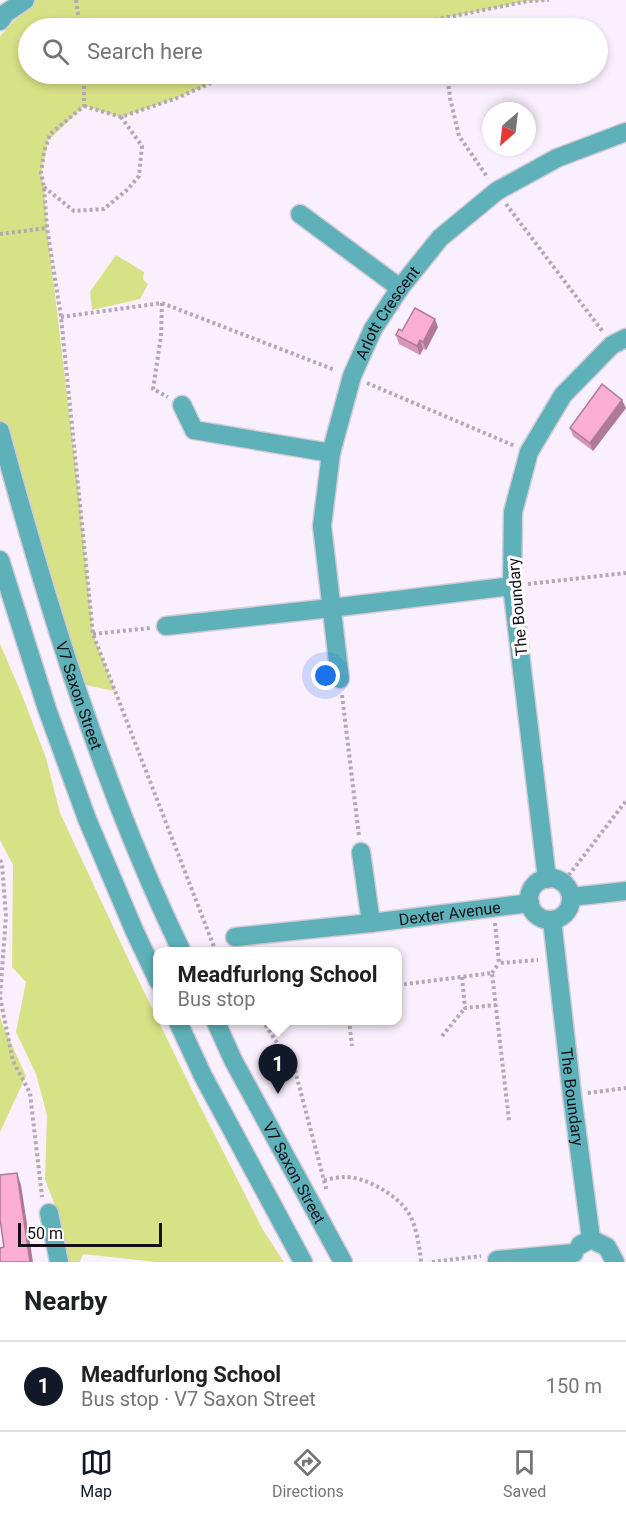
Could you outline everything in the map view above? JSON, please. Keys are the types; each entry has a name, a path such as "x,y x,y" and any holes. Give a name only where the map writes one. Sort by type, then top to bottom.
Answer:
{"street":[{"path":"0,21 6,13 25,0"},
{"name":"Arlott Crescent","path":"340,679 322,526 331,453 352,376 373,329 400,288 440,238 497,191 557,158 626,132"},
{"path":"300,214 400,288"},
{"name":"The Boundary","path":"560,886 512,586 513,512 529,452 563,395 619,341"},
{"path":"182,405 194,430 331,453"},
{"name":"V7 Saxon Street","path":"0,431 29,539 80,698 119,804 161,908 180,947"},
{"path":"0,560 47,709 87,819 153,970"},
{"path":"166,626 512,586"},
{"path":"361,852 371,923"},
{"path":"560,886 568,910 564,915 552,920 540,918 532,909 529,896 536,884 626,891"},
{"name":"Dexter Avenue","path":"235,937 530,903"},
{"name":"The Boundary","path":"552,920 591,1239"},
{"path":"179,1025 203,1076 303,1262"},
{"name":"V7 Saxon Street","path":"216,1025 233,1060 343,1262"},
{"path":"49,1213 58,1262"},
{"path":"497,1260 573,1258 581,1244 591,1239 607,1247 618,1257"}],"path":[{"path":"76,0 79,18"},
{"path":"445,18 528,1 549,0"},
{"path":"84,84 84,106"},
{"path":"84,106 121,117 177,98 208,84"},
{"path":"448,84 459,136 497,191 619,341"},
{"path":"84,106 50,134 41,173 61,317 93,634 214,947"},
{"path":"44,187 74,211 104,209 128,189 139,176 142,146 121,117"},
{"path":"0,234 47,228"},
{"path":"61,317 162,303 352,376 529,452"},
{"path":"162,303 161,336 153,389 182,405"},
{"path":"512,586 626,573"},
{"path":"93,634 166,626"},
{"path":"340,679 361,852"},
{"path":"560,886 626,801"},
{"path":"0,860 6,916 0,997 13,1061 30,1093 42,1201 49,1213"},
{"path":"493,908 499,963 492,973 509,1120"},
{"path":"499,963 558,958"},
{"path":"402,984 492,973"},
{"path":"442,1036 465,1008 462,977"},
{"path":"465,1008 496,1005"},
{"path":"265,1025 295,1070 328,1196"},
{"path":"350,1025 352,1046"},
{"path":"572,1095 626,1088"},
{"path":"324,1179 344,1176 362,1180 393,1195 409,1213 419,1243 421,1262"},
{"path":"432,1262 496,1254 497,1260"}],"green space":[{"path":"34,0 549,0 528,1 444,18 18,18 18,84 208,84 177,98 121,117 84,106 48,141 41,173 93,634 115,691 75,683 0,423 0,36"},
{"path":"116,255 144,272 143,279 148,284 140,299 92,310 90,292"},
{"path":"0,644 46,758 60,813 153,1010 153,1025 160,1025 263,1230 284,1262 156,1262 83,1254 80,1262 65,1262 59,1216 45,1179 47,1115 36,1074 16,1032 26,982 12,967 13,865 0,840"},
{"path":"0,1017 26,1076 0,1132"}],"building":[{"path":"415,308 435,319 423,342 420,340 417,346 396,335 399,329 402,331"},
{"path":"602,384 622,400 590,443 570,428"},
{"path":"17,1173 30,1262 0,1262 0,1248 4,1247 0,1219 0,1175"}],"place":[{"name":"Meadfurlong School","path":"278,1094"}]}
